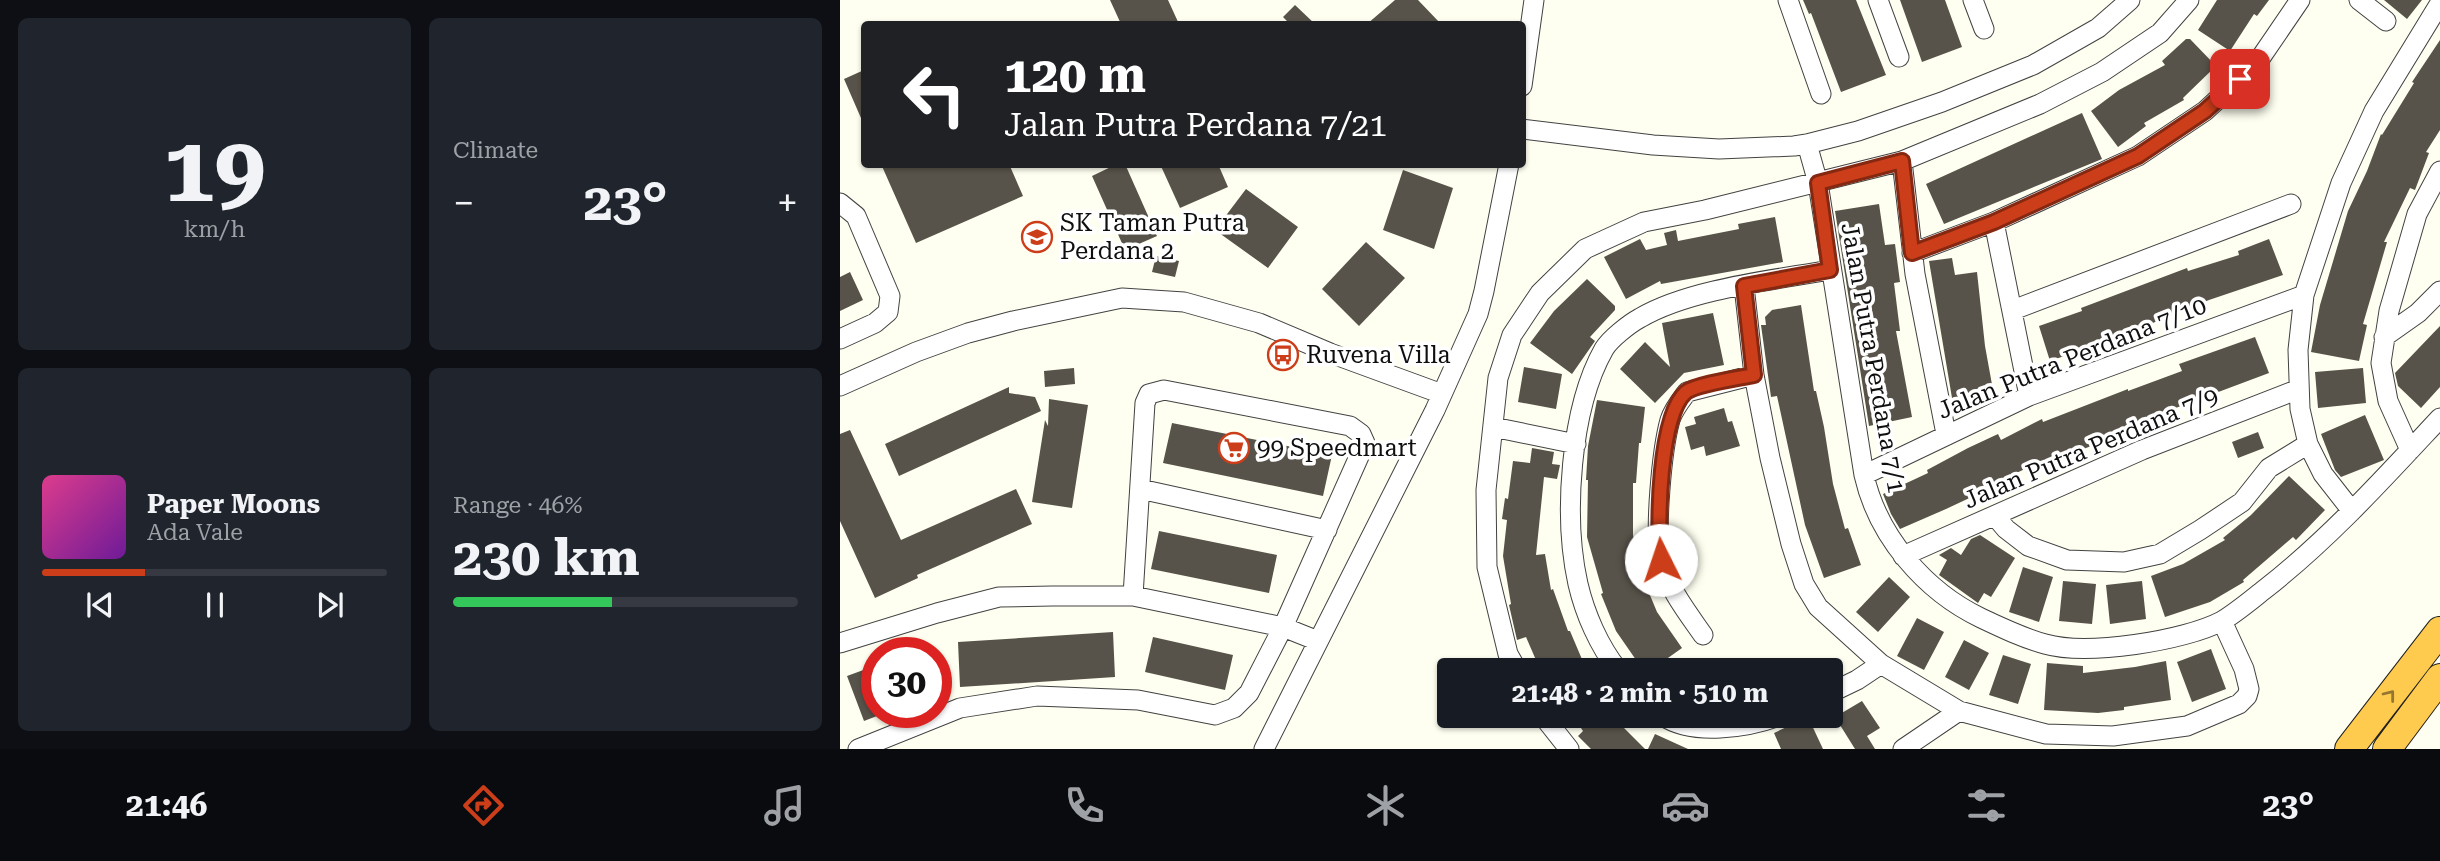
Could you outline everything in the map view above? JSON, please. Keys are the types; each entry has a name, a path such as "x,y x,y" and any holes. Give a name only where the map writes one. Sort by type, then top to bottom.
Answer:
{"highway":[{"path":"2349,749 2440,631"},
{"path":"2387,749 2440,678"}],"street":[{"path":"1526,57 1534,0"},
{"path":"1788,0 1821,94"},
{"path":"1878,0 1899,57"},
{"path":"1973,0 1984,29"},
{"path":"1526,129 1653,145 1719,149 1807,144 1858,131 1942,102 2033,65 2098,28 2130,0"},
{"path":"1510,658 1487,567 1486,491 1498,378 1512,335 1540,293 1585,250 1644,222 1705,210 1902,161 2040,104 2102,72 2161,33 2189,0"},
{"path":"1912,253 1994,222 2138,156 2205,111 2257,63 2300,0"},
{"path":"2359,0 2386,21"},
{"path":"2352,511 2323,474 2308,444 2300,408 2298,350 2304,295 2341,183 2374,111 2440,3"},
{"name":"Jalan Putra Perdana 7/1","path":"1807,144 1818,183 1864,475 1877,514 1903,556 1920,574 1963,609 2005,629 2048,645 2102,648 2157,641 2222,621 2297,564 2352,511 2440,418"},
{"path":"1902,161 1912,253 1946,434"},
{"path":"1264,749 1442,394 1481,303 1508,168"},
{"path":"2410,450 2388,401 2381,363 2389,311 2417,214 2440,171"},
{"path":"840,203 856,216 890,296 888,312 875,323 840,339"},
{"path":"2013,310 2291,204"},
{"path":"1994,222 2029,396"},
{"path":"1611,658 1590,621 1578,583 1571,514 1576,444 1587,389 1605,347 1638,318 1677,301 1830,270"},
{"path":"1744,286 1754,375 1770,458 1791,544 1804,584 1818,607 1881,664 1959,711 2046,734 2113,736 2187,726 2239,704 2247,696 2249,689 2244,669 2222,621"},
{"path":"2384,337 2418,313 2440,291"},
{"name":"Jalan Putra Perdana 7/10","path":"1864,475 2029,396 2304,295"},
{"path":"840,386 916,352 968,333 1122,298 1184,302 1259,323 1330,353 1442,394"},
{"path":"1703,635 1675,595 1661,560 1658,531 1670,417 1687,392 1754,375"},
{"name":"Jalan Putra Perdana 7/9","path":"1903,556 2142,450 2299,389"},
{"path":"858,749 960,708 1037,696 1138,700 1215,715 1234,708 1249,693 1283,627 1365,443 1361,434 1350,426 1177,392 1164,390 1149,394 1145,403 1133,596"},
{"path":"1493,427 1576,444"},
{"path":"1995,516 2006,529 2028,546 2067,560 2124,562 2160,554 2242,502 2269,468 2308,444"},
{"path":"1140,489 1327,530"},
{"path":"840,643 999,597 1133,596 1283,627 1318,640"},
{"path":"1843,687 1881,664"},
{"path":"1903,749 1959,711"},
{"path":"1552,728 1569,749"}],"building":[{"path":"1110,0 1168,0 1178,21 1120,21"},
{"path":"1395,0 1418,0 1438,21 1370,21"},
{"path":"1803,0 1856,0 1886,75 1841,92 1811,13 1809,14"},
{"path":"1900,0 1945,0 1962,47 1922,62"},
{"path":"2217,0 2269,0 2257,16 2254,14 2230,51 2198,30"},
{"path":"2384,0 2422,0 2407,19"},
{"path":"1295,5 1312,21 1287,21 1283,17"},
{"path":"2186,39 2190,39 2216,66 2184,100 2144,123 2146,126 2118,147 2091,111 2119,90 2165,65 2162,61"},
{"path":"2440,40 2440,130 2426,152 2429,153 2415,190 2410,188 2384,242 2387,242 2363,324 2367,325 2359,361 2311,352 2320,305 2348,211 2381,134"},
{"path":"861,71 861,118 844,79"},
{"path":"2082,113 2102,159 1944,224 1926,184"},
{"path":"883,168 1011,168 1023,196 916,243"},
{"path":"1109,168 1127,168 1157,236 1125,250 1092,176"},
{"path":"1162,168 1220,168 1228,187 1180,208"},
{"path":"1403,170 1453,188 1434,249 1383,230"},
{"path":"1246,189 1298,227 1268,268 1215,230"},
{"path":"1879,204 1885,245 1895,244 1900,282 1894,283 1900,331 1896,331 1912,417 1869,426 1835,211"},
{"path":"1775,217 1783,262 1661,284 1660,281 1626,299 1604,257 1640,239 1646,250 1667,245 1664,233 1676,230 1678,241 1739,229 1738,224"},
{"path":"2269,239 2283,275 2209,300 2050,361 2039,326 2187,268 2188,271 2239,255 2238,251"},
{"path":"1366,242 1405,278 1359,326 1322,289"},
{"path":"1156,256 1179,261 1175,277 1152,272"},
{"path":"1952,258 1955,275 1977,272 1993,390 1952,398 1929,261"},
{"path":"850,272 863,300 840,311 840,277"},
{"path":"1587,279 1615,306 1615,310 1590,337 1595,341 1572,374 1530,343 1554,311"},
{"path":"1801,305 1814,391 1824,427 1833,484 1845,529 1848,528 1861,565 1824,578 1805,525 1777,396 1771,397 1761,325 1766,325 1765,317 1772,310"},
{"path":"1713,313 1724,365 1684,373 1655,403 1620,369 1645,342 1670,367 1662,323"},
{"path":"2440,326 2440,387 2421,408 2398,386 2395,373"},
{"path":"2255,337 2269,373 2141,421 2101,440 2102,442 2070,454 2069,451 2027,473 2025,469 1977,491 1978,494 1900,529 1891,514 1883,494 1928,473 1927,470 1968,448 1998,434 2001,440 2042,419 2043,422 2182,371 2179,364"},
{"path":"1524,367 1562,374 1556,409 1518,402"},
{"path":"1074,368 1075,384 1045,387 1044,371"},
{"path":"2363,368 2366,403 2318,408 2315,372"},
{"path":"1009,387 1009,393 1035,397 1041,411 899,476 885,444"},
{"path":"1049,399 1088,405 1072,508 1032,502 1045,420 1048,426"},
{"path":"1597,400 1645,407 1636,483 1633,483 1633,535 1643,570 1640,571 1657,612 1682,648 1668,658 1635,658 1616,631 1601,594 1603,593 1587,537 1588,446"},
{"path":"1724,408 1728,422 1732,421 1740,446 1706,456 1704,446 1691,450 1685,427 1696,424 1694,417"},
{"path":"2365,415 2384,460 2341,477 2335,470 2321,434"},
{"path":"1172,423 1332,455 1323,496 1163,463"},
{"path":"850,430 901,540 1016,489 1032,524 917,575 918,578 875,598 840,521 840,434"},
{"path":"2258,432 2264,448 2238,458 2232,442"},
{"path":"1532,448 1554,452 1552,464 1560,465 1557,479 1544,477 1536,555 1545,554 1551,590 1553,589 1568,631 1581,658 1535,658 1526,637 1517,640 1509,605 1511,604 1503,556 1507,520 1502,519 1505,498 1508,499 1513,461 1530,463"},
{"path":"2289,476 2325,510 2296,540 2293,537 2243,580 2244,582 2210,602 2165,617 2151,576 2183,564 2225,540 2223,538 2251,515"},
{"path":"1159,531 1277,555 1269,593 1151,569"},
{"path":"1980,535 2015,558 1991,597 1984,593 1978,603 1939,575 1947,560 1939,555 1951,548 1961,555 1971,539"},
{"path":"2023,567 2053,577 2039,622 2009,612"},
{"path":"1889,577 1910,597 1878,632 1856,612"},
{"path":"2063,581 2096,584 2092,624 2059,621"},
{"path":"2142,581 2146,619 2110,624 2106,585"},
{"path":"1917,618 1944,632 1924,670 1897,656"},
{"path":"1113,632 1115,677 960,687 958,642"},
{"path":"1153,637 1233,655 1225,690 1145,672"},
{"path":"1964,640 1989,653 1969,690 1945,677"},
{"path":"2211,649 2226,689 2192,702 2177,662"},
{"path":"2003,655 2031,664 2018,704 1989,695"},
{"path":"2166,661 2171,700 2098,713 2044,710 2047,663 2083,666 2083,673"},
{"path":"861,671 861,713 847,676"},
{"path":"1862,701 1880,728 1867,736 1875,749 1855,749 1842,728 1843,712"},
{"path":"1581,728 1624,728 1645,749 1591,749 1578,736 1583,731"},
{"path":"1785,728 1813,728 1823,749 1781,749 1774,733"},
{"path":"1655,734 1688,749 1648,749"}],"place":[{"name":"SK Taman Putra Perdana 2","path":"1037,237"},
{"name":"Ruvena Villa","path":"1283,355"},
{"name":"99 Speedmart","path":"1234,448"}],"route":[{"path":"1661,560 1658,531 1670,417 1687,392 1754,375 1744,286 1830,270 1818,183 1902,161 1912,253 1994,222 2138,156 2205,111 2240,79"}]}
